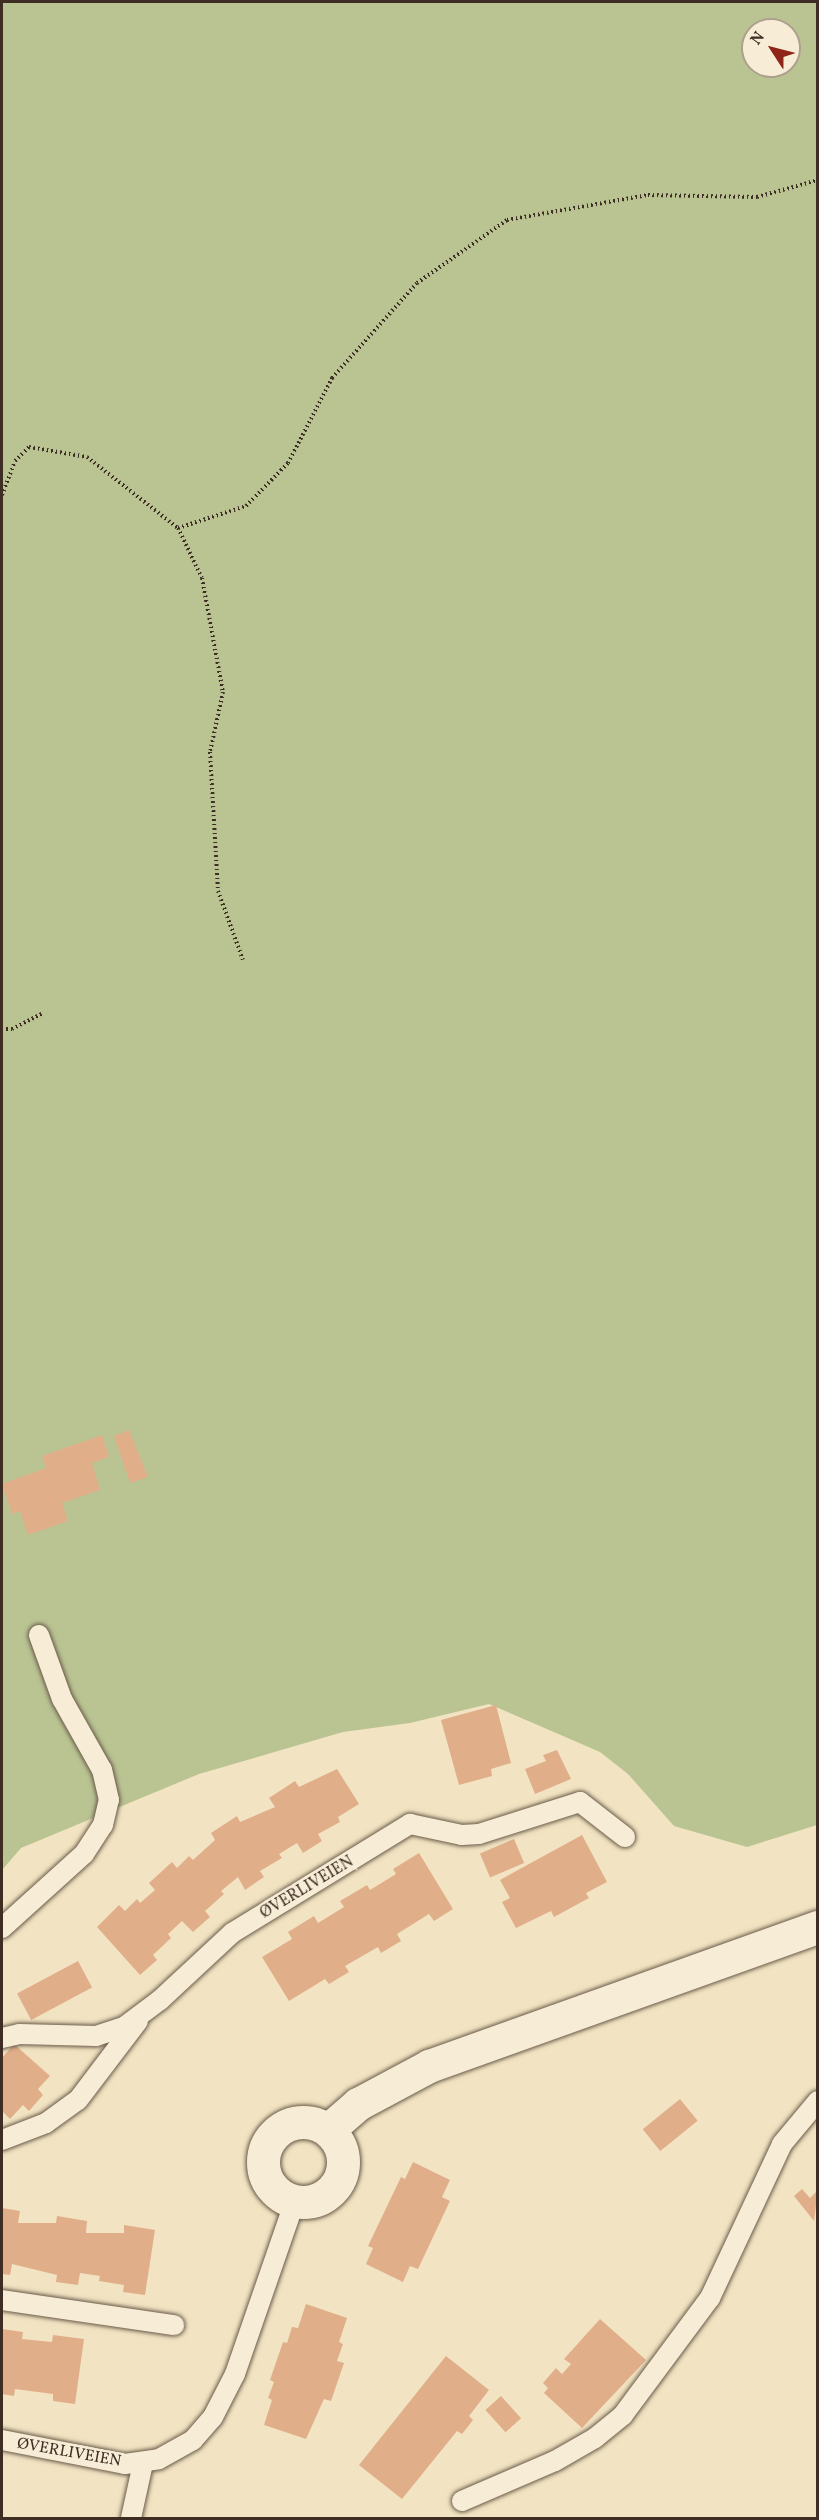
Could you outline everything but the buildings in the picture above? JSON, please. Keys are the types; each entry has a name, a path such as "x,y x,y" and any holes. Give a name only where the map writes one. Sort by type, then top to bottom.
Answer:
{"street":[{"path":"328,2130 358,2104 429,2066 818,1927"},
{"path":"299,2121 328,2130 343,2155 338,2183 324,2196 295,2201 276,2192 265,2175 267,2145 280,2128 299,2121"}],"lane":[{"path":"2,1928 84,1854 103,1825 108,1800 102,1770 62,1699 39,1635"},
{"name":"ØVERLIVEIEN","path":"2,2038 19,2034 96,2036 121,2029 140,2017 232,1933 410,1824 462,1835 480,1834 580,1802 625,1837"},
{"path":"2,2140 46,2123 78,2100 140,2017"},
{"path":"462,2501 555,2461 595,2438 623,2415 710,2298 733,2257 782,2144 818,2101"},
{"name":"ØVERLIVEIEN","path":"2,2440 102,2462 143,2463 193,2440 213,2417 235,2374 295,2201"},
{"path":"2,2300 174,2325"},
{"path":"131,2518 143,2463"}],"path":[{"path":"178,528 246,506 288,463 332,378 417,283 507,220 648,195 757,198 818,180"},
{"path":"2,495 15,461 29,447 87,457 178,528 202,578 223,692 210,752 218,891 243,960"},
{"path":"2,1029 12,1029 42,1014"}],"green space":[{"path":"2,2 817,2 817,1825 747,1847 674,1826 628,1774 600,1752 489,1704 410,1723 343,1732 199,1774 21,1848 2,1870"}]}
